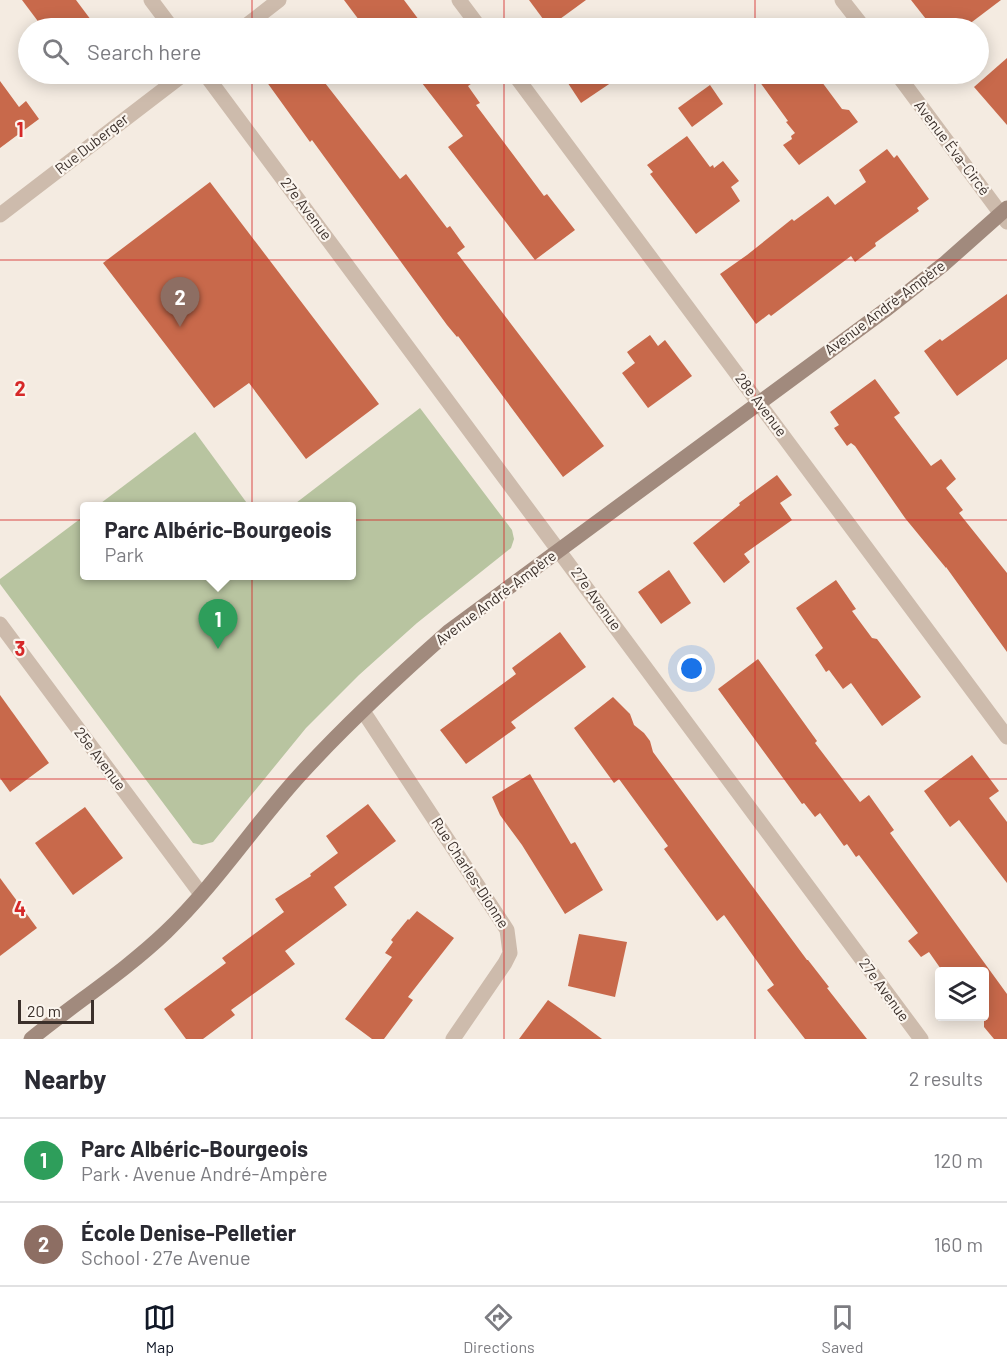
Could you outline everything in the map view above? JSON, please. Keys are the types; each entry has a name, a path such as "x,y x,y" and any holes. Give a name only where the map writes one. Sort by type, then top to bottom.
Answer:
{"street":[{"path":"151,0 164,18"},
{"path":"256,18 279,0"},
{"path":"459,0 472,18"},
{"path":"843,0 856,18"},
{"name":"Rue Duberger","path":"0,215 171,84"},
{"name":"27e Avenue","path":"212,84 921,1039"},
{"name":"28e Avenue","path":"521,84 1007,737"},
{"name":"Avenue Éva-Circé","path":"905,84 1005,215"},
{"name":"Avenue André-Ampère","path":"31,1039 166,932 201,894 298,777 388,686 448,632 944,264 1005,215"},
{"name":"25e Avenue","path":"0,624 201,894"},
{"name":"Rue Charles-Dionne","path":"363,711 507,930 510,953 453,1039"}],"green space":[{"path":"420,408 512,530 514,539 511,548 417,623 359,675 306,728 213,842 202,845 193,843 0,584 0,579 80,519 80,580 356,580 356,502 297,502"},
{"path":"195,432 246,502 102,502"}],"building":[{"path":"22,0 76,0 90,18 36,18"},
{"path":"344,0 404,0 418,18 358,18"},
{"path":"529,0 586,0 561,18 542,18"},
{"path":"911,0 1001,0 977,18 925,18"},
{"path":"1007,58 1007,125 974,87 977,84 989,84 989,74"},
{"path":"0,81 19,107 26,101 39,119 0,148"},
{"path":"268,84 326,84 400,179 406,174 447,228 450,226 465,247 457,253 604,446 563,477 458,336 447,325 312,140 310,142"},
{"path":"423,84 471,84 468,86 480,103 476,105 544,196 547,194 575,230 535,260 448,147 463,136"},
{"path":"569,84 609,84 581,103"},
{"path":"761,84 823,84 842,109 849,110 858,122 799,165 783,145 792,139 791,136 795,133 786,122 788,121"},
{"path":"710,85 723,104 692,127 678,108"},
{"path":"687,136 710,167 713,165 714,168 723,161 739,181 731,187 740,201 696,234 650,174 653,172 647,165"},
{"path":"887,149 894,158 897,155 929,199 917,208 919,211 875,243 876,246 855,262 851,256 771,316 769,314 756,324 720,274 792,219 794,221 828,196 835,205 866,182 859,170"},
{"path":"210,182 379,404 306,459 249,383 214,408 103,263"},
{"path":"1007,294 1007,359 957,396 924,351 940,339 942,341"},
{"path":"650,335 658,346 665,340 692,376 648,408 622,373 635,363 627,352"},
{"path":"875,379 900,413 894,417 931,466 941,459 956,479 946,488 963,510 959,513 1007,573 1007,652 946,567 905,518 855,446 851,443 847,446 834,428 839,425 830,412"},
{"path":"777,475 792,495 780,503 792,520 744,554 750,562 724,583 693,543 740,505 739,503"},
{"path":"669,570 691,603 661,624 638,592"},
{"path":"836,580 856,609 852,611 872,638 877,639 921,697 882,726 851,683 843,689 829,670 826,672 815,655 823,648 796,608"},
{"path":"560,632 586,667 511,722 516,728 466,764 440,730 516,674 512,668"},
{"path":"758,659 817,741 815,743 860,802 869,795 894,830 890,833 987,967 940,967 929,952 921,957 908,941 918,933 859,855 856,857 847,844 844,846 820,813 815,817 804,803 802,804 718,689"},
{"path":"0,695 49,763 10,792 0,778"},
{"path":"613,697 630,714 634,725 650,741 653,752 867,1039 805,1039 767,990 774,985 724,915 717,921 664,849 668,846 619,779 614,783 574,728"},
{"path":"972,755 999,791 989,798 1007,822 1007,883 959,820 950,827 924,791"},
{"path":"530,774 571,844 575,842 603,890 565,914 522,845 500,815 492,797"},
{"path":"368,804 396,841 334,887 347,905 285,951 295,964 231,1010 235,1015 203,1039 186,1039 164,1009 226,963 222,958 284,912 275,899 311,876 310,874 338,853 326,836"},
{"path":"85,807 123,858 73,895 35,843"},
{"path":"0,878 37,928 0,956"},
{"path":"417,911 454,938 408,997 413,1000 384,1039 372,1039 345,1019 392,957 385,953 393,942 391,940"},
{"path":"579,934 627,942 615,997 568,986"},
{"path":"989,969 1007,994 1007,1039 994,1039 984,1027 984,1021 989,1021"},
{"path":"548,1000 575,1019 602,1039 519,1039"}],"place":[{"name":"École Denise-Pelletier","path":"180,327"},
{"name":"Parc Albéric-Bourgeois","path":"218,649"}]}
